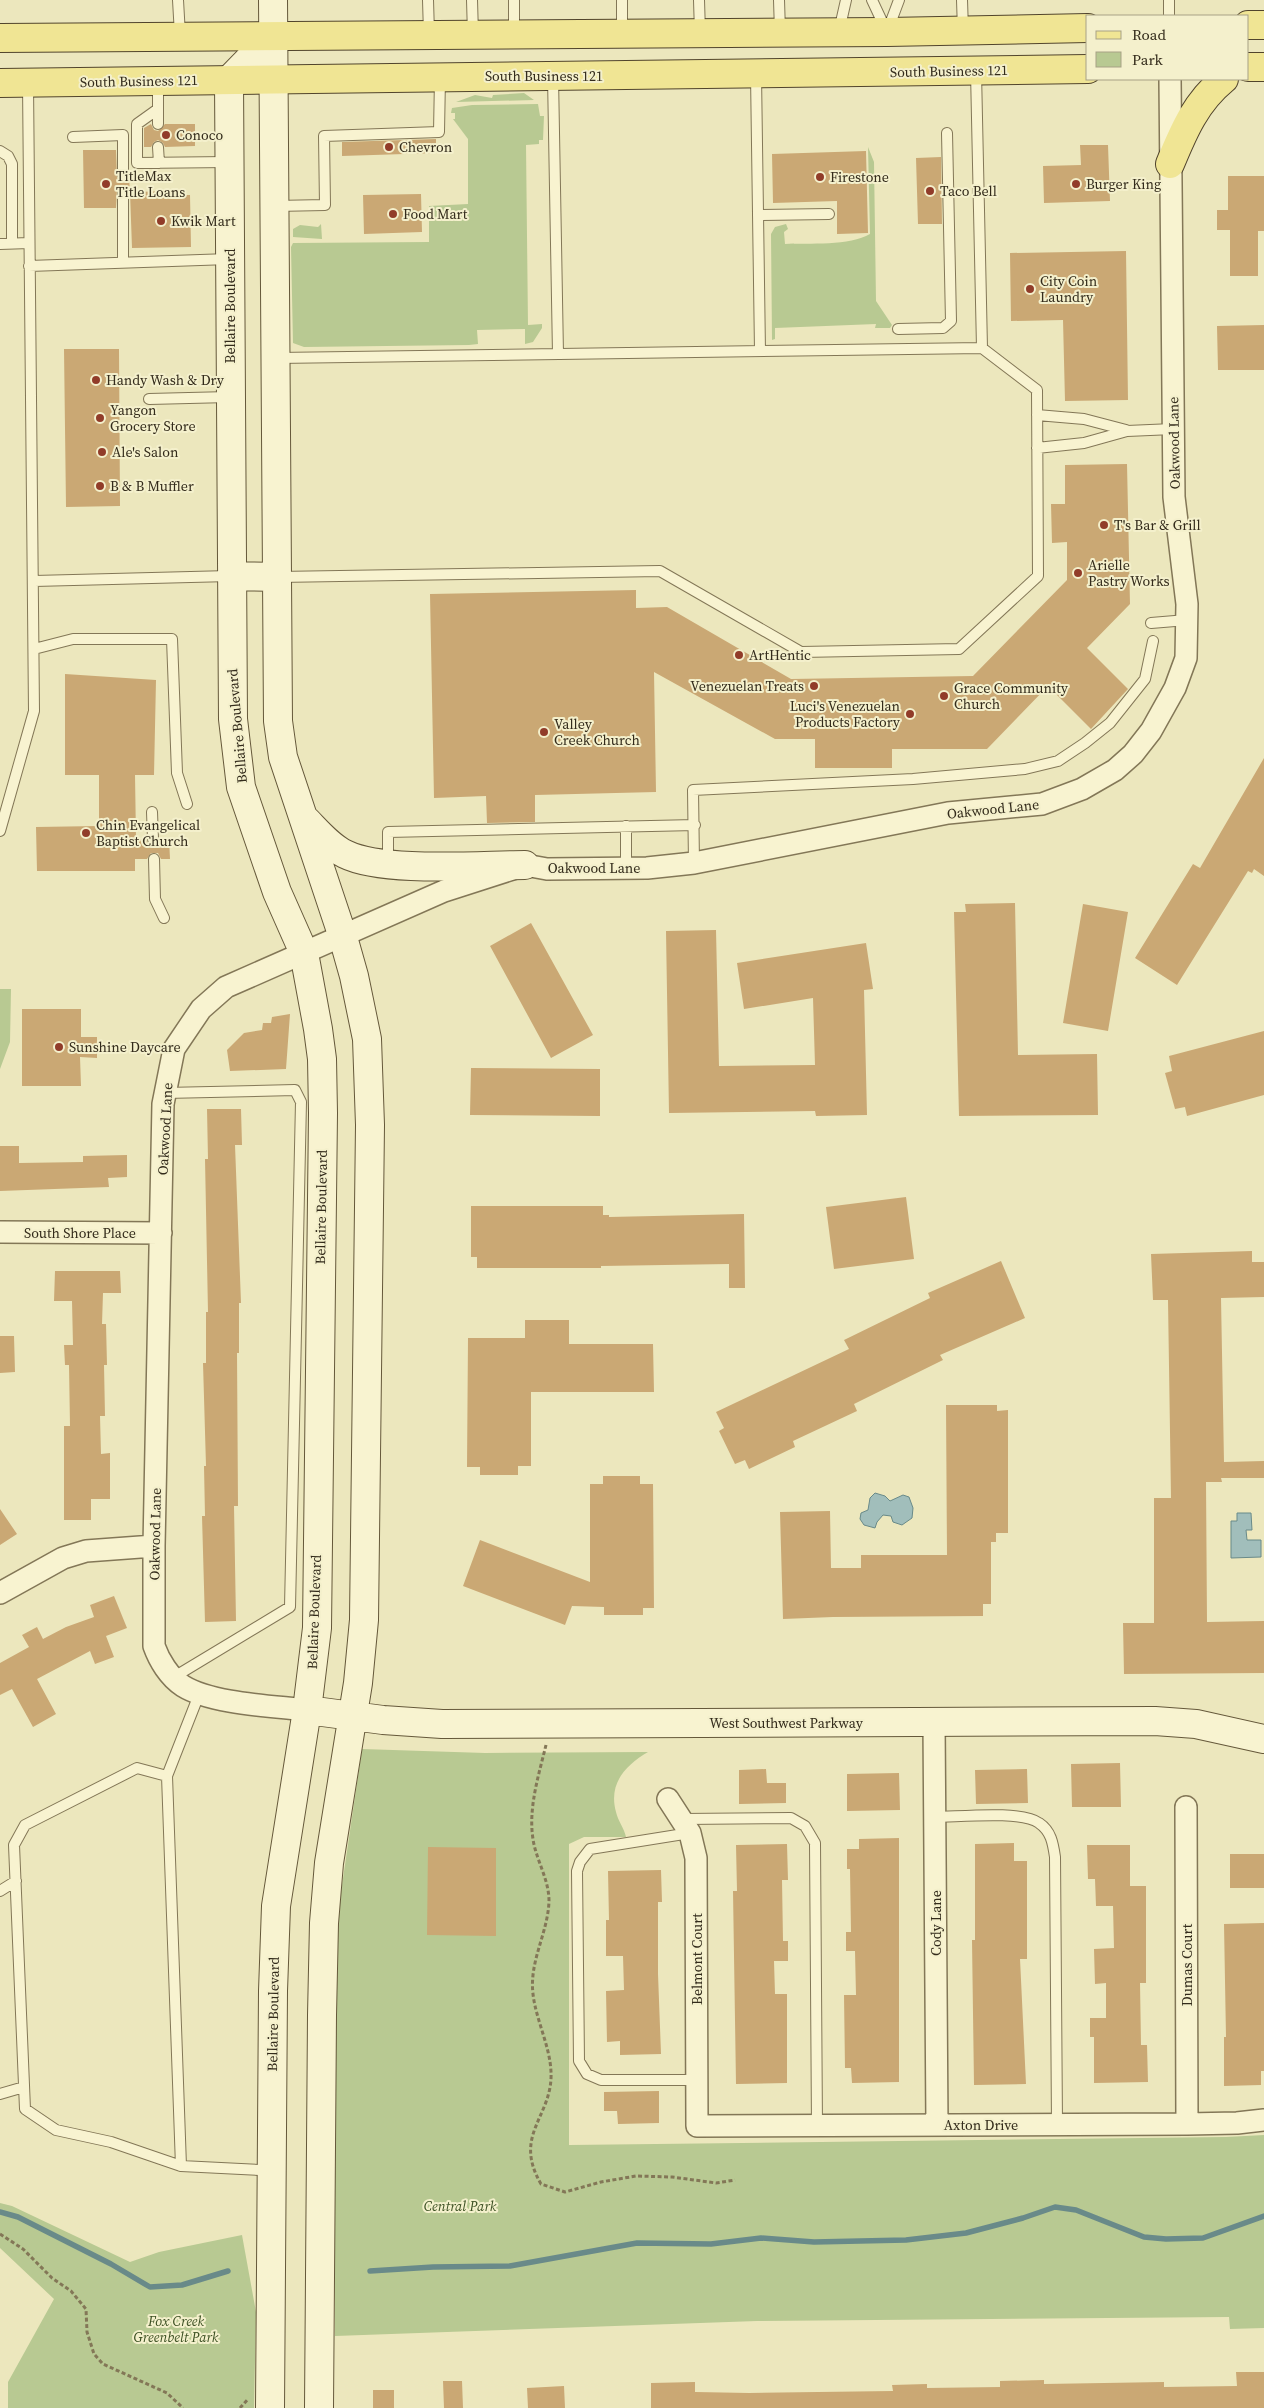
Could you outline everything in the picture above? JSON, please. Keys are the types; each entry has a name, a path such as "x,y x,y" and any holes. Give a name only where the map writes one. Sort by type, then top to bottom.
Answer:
{"main road":[{"path":"273,0 278,721 283,757 300,814 343,937 354,976 367,1039 370,1125 365,1578 361,1651 353,1715 329,1863 324,1923 319,2408"},
{"path":"1249,25 1264,25"},
{"path":"0,38 888,32 1086,28"},
{"path":"839,31 839,73"},
{"path":"886,72 888,32"},
{"path":"229,80 273,36"},
{"path":"0,50 38,37"},
{"path":"1249,67 1264,67"},
{"name":"South Business 121","path":"0,83 274,78 756,75 1086,70"},
{"name":"Bellaire Boulevard","path":"229,80 233,719 241,787 277,892 304,953 322,1059 323,1112 317,1628 307,1710 279,1883 275,1928 270,2408"},
{"path":"1170,164 1186,124 1214,88 1223,80"},
{"path":"231,576 278,577"},
{"path":"300,814 332,846 362,861 388,864 525,865"},
{"name":"West Southwest Parkway","path":"307,1710 383,1720 452,1724 1176,1722 1196,1724 1264,1739"}],"street":[{"name":"Oakwood Lane","path":"307,1710 224,1699 182,1685 160,1660 154,1646 154,1546 165,1093 174,1049 201,1009 226,987 444,891 525,865 548,869 647,868 694,863 948,813 1042,804 1082,789 1115,770 1151,731 1175,688 1186,658 1187,620 1184,564 1174,497 1170,80"},
{"name":"South Shore Place","path":"0,1232 161,1233"},
{"path":"0,1593 63,1558 86,1551 154,1546"},
{"name":"Cody Lane","path":"934,1722 937,2125"},
{"name":"Belmont Court","path":"668,1799 687,1826 696,1858 697,2126"},
{"name":"Dumas Court","path":"1186,1807 1187,2124"},
{"name":"Axton Drive","path":"697,2126 1187,2124 1237,2123 1264,2120"}],"lane":[{"path":"178,0 180,36"},
{"path":"428,0 429,34"},
{"path":"472,0 473,34"},
{"path":"514,0 514,34"},
{"path":"622,0 622,33"},
{"path":"699,0 700,33"},
{"path":"779,0 780,32"},
{"path":"839,31 846,0"},
{"path":"872,0 888,32"},
{"path":"888,32 899,0"},
{"path":"962,0 963,31"},
{"path":"1169,0 1169,15"},
{"path":"976,71 982,348"},
{"path":"756,75 760,351"},
{"path":"553,76 558,354"},
{"path":"275,206 325,205 324,136 439,132 440,77"},
{"path":"158,81 158,124"},
{"path":"0,832 34,711 28,83"},
{"path":"158,108 137,124 138,163 230,162"},
{"path":"898,329 943,328 951,320 947,133"},
{"path":"73,137 123,135 123,174"},
{"path":"158,147 159,163"},
{"path":"0,151 8,156 12,164 12,243"},
{"path":"123,193 124,262"},
{"path":"758,215 829,214"},
{"path":"0,244 29,243"},
{"path":"29,266 230,259"},
{"path":"276,358 982,348 1036,390 1037,415 1038,576 958,649 801,652 660,571 278,577"},
{"path":"149,399 230,397"},
{"path":"1037,415 1084,419 1126,430 1173,430"},
{"path":"1037,448 1084,443 1126,430"},
{"path":"34,581 231,576"},
{"path":"1151,623 1187,620"},
{"path":"34,649 73,639 172,639 177,773 187,804"},
{"path":"694,863 695,825 693,790 913,779 1025,769 1058,761 1110,723 1145,679 1153,641"},
{"path":"152,812 153,839"},
{"path":"388,864 388,832 695,825"},
{"path":"626,826 626,867"},
{"path":"154,858 155,899 164,918"},
{"path":"165,1093 295,1090 301,1102 290,1607 174,1676"},
{"path":"181,2166 167,1776 200,1692"},
{"path":"167,1776 138,1768 25,1825 14,1845 25,2109 56,2130 111,2142 181,2166 260,2170"},
{"path":"935,1817 1020,1816 1038,1822 1050,1835 1055,1857 1057,2124"},
{"path":"697,2080 601,2080 587,2074 579,2061 577,1871 580,1862 590,1849 687,1826 792,1818 806,1826 815,1843 817,2126"},
{"path":"0,1890 16,1881"},
{"path":"0,2094 24,2087"}],"path":[{"path":"0,2234 23,2249 52,2278 71,2291 86,2309 87,2332 94,2354 103,2364 167,2393 183,2408"}],"green space":[{"path":"524,93 534,100 456,102 475,95 492,98 493,95"},
{"path":"538,104 540,116 544,116 543,140 539,140 539,144 526,145 528,325 542,324 542,328 533,342 525,344 525,329 477,330 478,344 469,345 304,347 293,343 291,247 293,243 429,242 429,206 468,204 468,139 453,119 455,119 455,113 451,113 452,108 472,105"},
{"path":"868,147 874,162 876,301 892,325 890,328 875,328 876,324 775,328 775,339 772,340 771,234 775,227 786,224 788,229 784,232 785,244 817,244 852,240 870,234"},
{"path":"321,224 322,239 293,237 293,229 300,225 318,227"},
{"path":"0,989 11,989 10,1042 0,1069"},
{"name":"Central Park","path":"362,1749 485,1753 648,1752 626,1769 617,1784 614,1802 626,1837 584,1837 569,1844 569,2145 1264,2135 1264,2328 1230,2329 1229,2317 757,2321 335,2336 335,1933"},
{"name":"Fox Creek Greenbelt Park","path":"0,2203 12,2206 130,2262 159,2252 242,2235 256,2312 254,2408 8,2408 8,2382 54,2299 0,2248"}],"water":[{"path":"875,1493 885,1496 890,1501 903,1495 909,1497 913,1508 912,1518 902,1525 893,1522 891,1516 883,1515 875,1528 864,1525 860,1519 861,1513 868,1510 870,1498"},
{"path":"1237,1513 1251,1513 1252,1530 1246,1530 1247,1540 1261,1540 1261,1557 1231,1558 1231,1521 1237,1521"}],"building":[{"name":"Conoco","path":"151,124 154,130 158,131 165,124 195,124 195,146 165,147 158,140 151,147 144,147 144,128"},
{"name":"Chevron","path":"436,139 436,153 342,156 342,142"},
{"name":"Burger King","path":"1080,145 1108,145 1110,201 1044,203 1043,166 1081,165"},
{"name":"TitleMax Title Loans","path":"83,150 116,150 117,178 123,182 129,177 130,192 123,186 117,189 116,208 84,208"},
{"name":"Firestone","path":"866,151 868,233 837,234 837,201 773,203 772,154"},
{"name":"Taco Bell","path":"941,157 942,224 918,224 916,158"},
{"path":"1228,176 1264,176 1264,231 1258,231 1258,276 1230,276 1230,230 1217,230 1217,210 1228,210"},
{"name":"Kwik Mart","path":"178,191 178,195 190,195 191,247 132,248 130,192"},
{"name":"Food Mart","path":"421,194 422,232 364,234 363,195"},
{"path":"1126,251 1128,400 1065,401 1063,320 1011,321 1010,253"},
{"path":"1264,325 1264,370 1218,370 1217,326"},
{"path":"64,349 119,349 120,506 66,507"},
{"path":"1127,464 1130,604 1087,648 1128,689 1091,729 1048,686 987,749 892,749 892,768 815,768 815,739 775,739 654,672 656,792 535,795 535,822 487,823 486,796 434,798 430,594 636,590 636,608 667,607 791,679 973,676 1067,580 1067,542 1052,543 1051,504 1065,504 1065,465"},
{"path":"65,674 156,680 154,775 135,775 136,839 146,839 147,843 153,846 157,845 160,838 169,838 170,859 161,859 158,853 151,853 147,859 135,859 135,871 37,871 36,827 99,826 99,775 65,775"},
{"path":"1264,758 1264,876 1254,869 1252,873 1248,871 1177,985 1135,958 1193,864 1200,868"},
{"path":"1015,903 1018,1055 1097,1054 1098,1115 959,1116 954,912 966,912 965,904"},
{"path":"1083,904 1128,912 1108,1031 1063,1023"},
{"path":"531,923 593,1035 551,1058 490,946"},
{"path":"716,930 719,1066 815,1065 813,998 744,1009 737,963 866,943 873,989 864,990 867,1115 816,1116 815,1111 669,1113 666,931"},
{"name":"Sunshine Daycare","path":"22,1009 81,1009 81,1037 97,1037 97,1058 80,1057 81,1086 22,1086"},
{"path":"290,1014 286,1069 230,1071 227,1050 244,1033 262,1030 263,1023 271,1023 272,1017"},
{"path":"1264,1031 1264,1095 1187,1116 1185,1107 1175,1109 1165,1073 1172,1071 1169,1056"},
{"path":"471,1068 600,1069 600,1116 470,1115"},
{"path":"207,1109 241,1109 242,1145 235,1145 241,1303 239,1303 239,1353 237,1353 238,1506 234,1506 236,1621 205,1622 202,1516 205,1516 204,1466 206,1466 203,1363 206,1363 206,1312 208,1312 205,1159 208,1159"},
{"path":"0,1146 19,1146 19,1163 83,1162 83,1156 127,1155 127,1177 108,1178 109,1187 0,1191"},
{"path":"906,1197 914,1259 834,1269 826,1207"},
{"path":"471,1206 603,1206 603,1215 609,1215 609,1217 744,1214 745,1288 729,1288 729,1264 601,1266 601,1268 477,1268 477,1257 471,1257"},
{"path":"1252,1251 1252,1262 1264,1262 1264,1297 1221,1298 1224,1462 1264,1461 1264,1478 1221,1478 1222,1482 1206,1482 1207,1622 1264,1621 1264,1673 1124,1674 1123,1623 1154,1623 1154,1498 1171,1498 1168,1300 1153,1300 1151,1254"},
{"path":"1001,1261 1025,1318 940,1355 943,1360 854,1404 857,1411 793,1441 795,1447 749,1469 745,1460 735,1464 719,1431 724,1428 716,1412 849,1349 844,1340 930,1298 928,1293"},
{"path":"55,1271 120,1271 121,1293 103,1293 102,1324 106,1324 107,1365 104,1365 105,1416 100,1416 101,1454 110,1453 110,1499 91,1499 91,1520 64,1520 64,1426 70,1426 69,1365 65,1365 64,1345 73,1345 72,1301 54,1301"},
{"path":"525,1320 569,1320 569,1344 653,1344 654,1392 531,1392 531,1466 518,1466 518,1475 480,1475 480,1467 467,1467 468,1338 525,1338"},
{"path":"0,1336 14,1336 15,1372 0,1373"},
{"path":"946,1405 997,1405 997,1411 1008,1410 1008,1533 996,1533 996,1542 991,1542 991,1604 983,1604 983,1616 783,1619 780,1512 830,1511 831,1568 861,1568 861,1555 947,1555"},
{"path":"603,1476 640,1476 640,1484 653,1484 654,1608 643,1608 643,1615 604,1615 604,1607 572,1606 565,1625 463,1586 480,1540 590,1582 590,1484 603,1484"},
{"path":"0,1509 17,1534 0,1545"},
{"path":"114,1596 127,1628 106,1636 114,1657 95,1664 90,1651 37,1679 56,1714 33,1727 12,1689 0,1695 0,1663 29,1647 22,1635 37,1627 43,1639 66,1627 94,1617 90,1605"},
{"path":"1120,1763 1121,1807 1072,1807 1071,1764"},
{"path":"766,1769 767,1783 786,1783 786,1803 739,1804 739,1770"},
{"path":"1027,1769 1028,1803 976,1804 975,1770"},
{"path":"899,1773 900,1810 847,1811 847,1774"},
{"path":"899,1838 899,2082 852,2083 851,2068 845,2068 844,1995 856,1995 855,1951 846,1951 846,1932 851,1932 850,1869 847,1869 847,1849 859,1849 859,1839"},
{"path":"1014,1843 1014,1861 1027,1861 1027,1959 1020,1959 1026,2084 974,2085 972,1940 975,1940 975,1844"},
{"path":"787,1844 788,1880 782,1880 783,1941 788,1941 788,1961 774,1961 775,1994 787,1994 787,2083 736,2084 733,1891 737,1891 736,1845"},
{"path":"1087,1845 1130,1845 1130,1886 1146,1886 1146,1983 1140,1983 1141,2045 1147,2045 1148,2082 1094,2083 1094,2037 1090,2037 1090,2018 1106,2018 1106,1983 1095,1984 1094,1949 1114,1948 1113,1906 1096,1906 1095,1879 1088,1879"},
{"path":"428,1847 496,1848 496,1936 427,1935"},
{"path":"1230,1854 1264,1854 1264,1888 1230,1888"},
{"path":"661,1870 662,1902 658,1902 658,1974 661,2054 620,2055 620,2041 607,2042 606,1991 624,1990 623,1956 606,1956 606,1920 609,1920 608,1871"},
{"path":"1264,1923 1264,2071 1261,2071 1261,2085 1224,2086 1224,2037 1226,2037 1224,1924"},
{"path":"659,2091 659,2123 618,2124 617,2111 604,2111 604,2092"},
{"path":"1236,2372 1264,2372 1264,2408 651,2408 651,2383 695,2382 695,2392 749,2393 893,2391 892,2385 927,2384 927,2388 1000,2387 1000,2381 1044,2380 1044,2384 1164,2382 1164,2387 1237,2386"},
{"path":"443,2381 462,2381 463,2408 444,2408"},
{"path":"564,2386 565,2408 528,2408 527,2388"},
{"path":"373,2390 394,2390 394,2408 373,2408"}],"waterway":[{"path":"370,2271 433,2267 510,2266 637,2243 711,2244 761,2238 814,2242 906,2240 966,2233 1023,2218 1055,2207 1076,2210 1144,2237 1166,2239 1203,2238 1264,2216"},
{"path":"0,2212 18,2217 111,2264 150,2287 182,2285 228,2271"}],"place":[{"name":"Conoco","path":"166,135"},
{"name":"Chevron","path":"389,147"},
{"name":"Firestone","path":"820,177"},
{"name":"TitleMax Title Loans","path":"106,184"},
{"name":"Burger King","path":"1076,184"},
{"name":"Taco Bell","path":"930,191"},
{"name":"Food Mart","path":"393,214"},
{"name":"Kwik Mart","path":"161,221"},
{"name":"City Coin Laundry","path":"1030,289"},
{"name":"Handy Wash & Dry","path":"96,380"},
{"name":"Yangon Grocery Store","path":"100,418"},
{"name":"Ale's Salon","path":"102,452"},
{"name":"B & B Muffler","path":"100,486"},
{"name":"T's Bar & Grill","path":"1104,525"},
{"name":"Arielle Pastry Works","path":"1078,573"},
{"name":"ArtHentic","path":"739,655"},
{"name":"Venezuelan Treats","path":"814,686"},
{"name":"Grace Community Church","path":"944,696"},
{"name":"Luci's Venezuelan Products Factory","path":"910,714"},
{"name":"Valley Creek Church","path":"544,732"},
{"name":"Chin Evangelical Baptist Church","path":"86,833"},
{"name":"Sunshine Daycare","path":"59,1047"}]}
